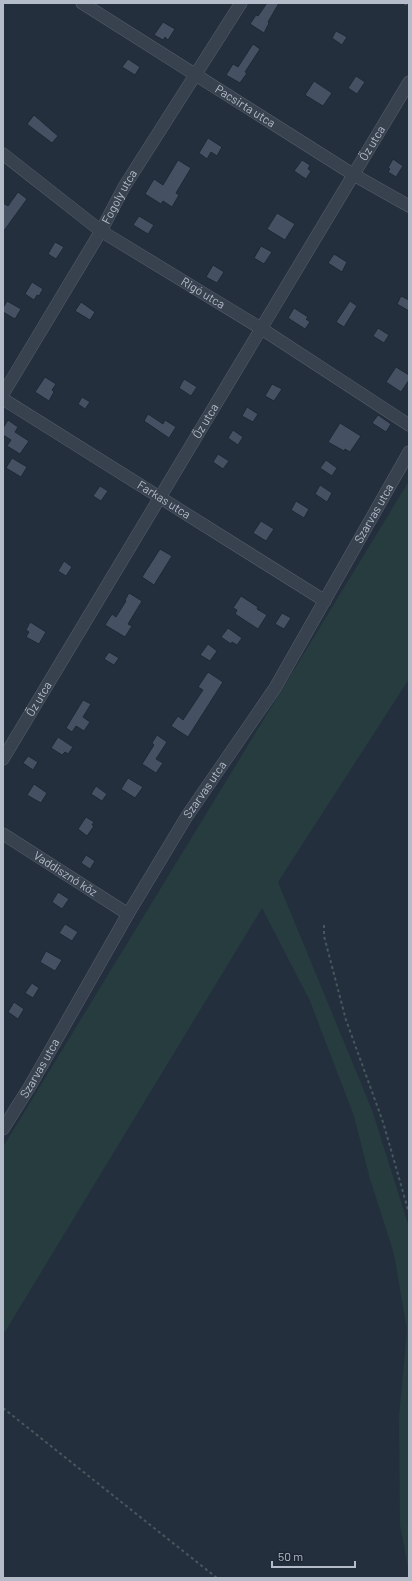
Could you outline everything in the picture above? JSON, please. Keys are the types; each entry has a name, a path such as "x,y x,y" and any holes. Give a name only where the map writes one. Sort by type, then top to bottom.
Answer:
{"street":[{"name":"Pacsirta utca","path":"82,3 354,175 409,206"},
{"name":"Fogoly utca","path":"3,394 101,231 124,187 240,3"},
{"name":"Őz utca","path":"3,759 409,82"},
{"name":"Rigó utca","path":"3,154 101,231 262,329 409,425"},
{"name":"Farkas utca","path":"3,399 325,601"},
{"name":"Szarvas utca","path":"3,1129 30,1086 128,914 187,816 275,688 409,452"},
{"name":"Vaddisznó köz","path":"3,834 128,914"}],"path":[{"path":"404,3 409,6"},
{"path":"324,925 324,936 346,1020 383,1122 409,1213"},
{"path":"3,1408 217,1578"}],"green space":[{"path":"409,481 409,679 278,882 372,1110 409,1227 409,1573 400,1525 399,1417 407,1330 394,1254 370,1179 354,1116 310,1001 262,908 3,1335 3,1147"}],"building":[{"path":"267,3 279,3 268,22 269,23 264,33 250,24"},
{"path":"163,22 175,29 168,40 165,37 163,40 154,35"},
{"path":"336,31 347,37 342,45 332,38"},
{"path":"253,44 260,49 245,72 247,73 240,83 226,75 233,64 238,67"},
{"path":"128,59 140,67 135,75 122,67"},
{"path":"356,76 365,82 357,94 348,88"},
{"path":"314,81 332,93 323,106 305,95"},
{"path":"34,115 58,136 52,143 27,124"},
{"path":"208,138 222,147 217,156 211,152 207,159 199,153"},
{"path":"393,159 403,166 396,177 388,172 390,169 388,168"},
{"path":"178,160 191,168 176,193 179,195 172,207 163,201 161,204 145,194 154,179 163,185"},
{"path":"302,160 310,165 308,169 311,171 306,179 294,171"},
{"path":"18,192 27,199 3,232 3,203 8,206"},
{"path":"277,213 295,224 285,240 267,229"},
{"path":"139,216 154,225 148,234 133,225"},
{"path":"55,242 64,247 56,259 48,254"},
{"path":"261,246 272,252 264,264 254,258"},
{"path":"334,254 347,262 342,272 328,263"},
{"path":"213,265 224,272 217,283 206,277"},
{"path":"32,282 43,289 39,296 37,295 34,300 25,294"},
{"path":"401,296 409,300 409,311 397,304"},
{"path":"7,301 21,309 15,319 3,312 3,308"},
{"path":"350,301 357,306 344,327 336,322"},
{"path":"81,302 95,312 90,320 75,311"},
{"path":"294,308 308,317 306,319 310,322 305,329 288,318"},
{"path":"378,328 389,335 384,343 373,336"},
{"path":"396,367 409,375 409,380 401,392 386,382"},
{"path":"45,377 56,384 52,390 54,392 49,401 35,392"},
{"path":"184,379 197,387 191,396 179,388"},
{"path":"272,384 282,389 274,401 265,396"},
{"path":"82,397 90,402 85,409 78,404"},
{"path":"247,407 258,414 253,422 242,416"},
{"path":"148,414 163,424 165,420 176,427 169,438 144,421"},
{"path":"378,415 391,424 386,432 372,423"},
{"path":"8,420 18,427 15,432 29,441 20,454 7,446 11,440 3,435 3,428"},
{"path":"340,423 361,436 350,452 345,449 344,451 328,442"},
{"path":"233,430 243,437 238,445 228,438"},
{"path":"218,454 229,461 223,469 213,462"},
{"path":"12,458 27,467 21,477 6,468"},
{"path":"326,460 337,468 332,476 320,468"},
{"path":"320,485 332,493 327,502 315,494"},
{"path":"100,486 108,491 101,501 93,496"},
{"path":"296,501 309,509 304,518 291,510"},
{"path":"261,521 274,529 266,541 253,533"},
{"path":"160,549 172,556 154,585 142,577"},
{"path":"64,561 72,567 66,576 58,571"},
{"path":"129,593 142,601 128,624 132,626 125,637 105,625 112,614 116,617"},
{"path":"241,596 267,615 258,629 235,614 237,610 233,608"},
{"path":"282,613 291,618 284,629 275,624"},
{"path":"30,622 46,632 39,644 26,637 29,632 26,630"},
{"path":"228,628 242,638 237,645 232,642 231,644 221,637"},
{"path":"208,644 217,651 210,661 200,655"},
{"path":"109,652 119,658 114,665 104,659"},
{"path":"208,672 223,682 188,737 171,726 178,716 183,720 203,690 198,687"},
{"path":"83,700 91,704 83,717 90,722 84,731 76,726 72,732 66,728"},
{"path":"157,735 167,742 156,759 163,763 156,773 142,764 154,745 152,743"},
{"path":"58,737 73,747 68,754 65,752 62,755 51,748"},
{"path":"28,756 38,762 33,770 23,763"},
{"path":"128,778 143,787 135,798 121,789"},
{"path":"34,784 47,793 41,803 27,795"},
{"path":"96,786 107,794 102,801 91,794"},
{"path":"86,817 94,822 92,825 94,826 87,836 78,829"},
{"path":"86,855 95,861 90,869 81,863"},
{"path":"58,892 69,899 62,909 52,902"},
{"path":"65,924 78,932 72,941 59,933"},
{"path":"46,951 62,960 55,971 40,962"},
{"path":"32,983 39,988 33,998 25,993"},
{"path":"14,1002 24,1009 18,1019 8,1012"}]}
